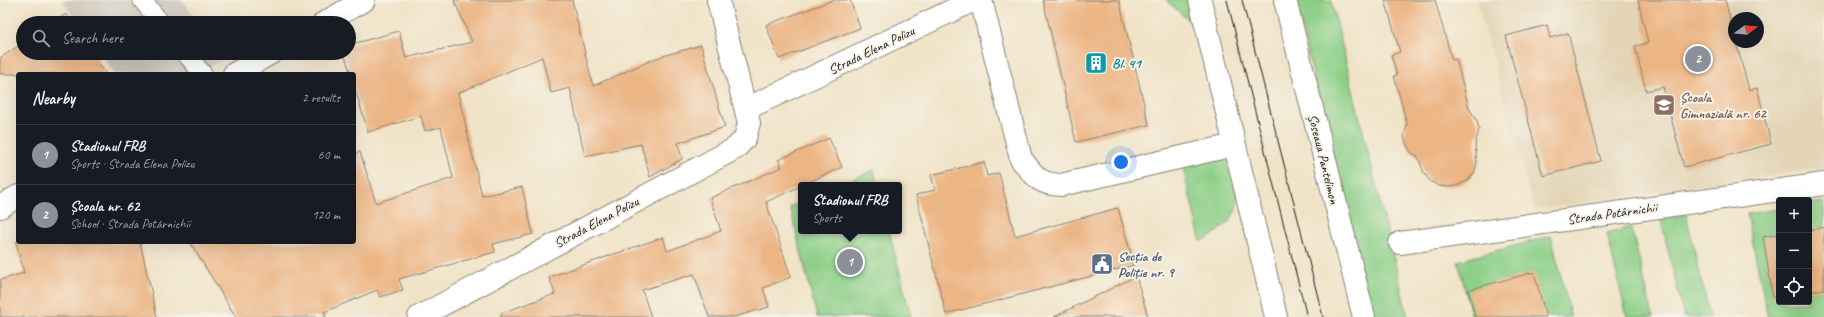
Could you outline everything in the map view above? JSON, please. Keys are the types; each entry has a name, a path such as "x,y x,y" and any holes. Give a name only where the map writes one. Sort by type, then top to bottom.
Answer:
{"street":[{"path":"336,16 364,0"},
{"name":"Strada Elena Polizu","path":"419,317 736,148 745,138 749,123 718,0"},
{"name":"Strada Elena Polizu","path":"746,109 974,0"},
{"path":"981,0 1021,158 1034,176 1046,184 1061,185 1234,145"},
{"path":"1200,0 1276,317"},
{"name":"Șoseaua Pantelimon","path":"1285,0 1364,317"},
{"path":"238,72 259,60"},
{"name":"Strada Potârnichii","path":"1400,244 1824,184"},
{"path":"0,206 16,197"}],"lane":[{"path":"142,0 155,16"},
{"path":"191,60 201,72"}],"shaded area":[{"path":"62,0 182,0 194,16 73,16"},
{"name":"Școala Gimnazială nr. 62","path":"1477,0 1824,0 1824,168 1534,210"},
{"path":"105,60 221,60 200,72 114,72"}],"green space":[{"path":"1166,0 1190,0 1197,28"},
{"path":"1295,0 1331,0 1408,317 1372,317"},
{"path":"1229,153 1236,182 1237,205 1227,224 1201,242 1182,164"},
{"path":"874,170 876,182 846,182"},
{"path":"1824,202 1824,317 1768,317 1747,214 1776,209 1776,305 1812,305 1812,204"},
{"path":"798,203 798,234 890,234 911,317 817,317 790,207"},
{"path":"1686,214 1710,317 1684,317 1661,220"},
{"path":"1631,227 1653,317 1627,317 1607,234"},
{"path":"1551,236 1571,317 1472,317 1458,261"}],"building":[{"path":"454,0 572,0 593,86 656,58 701,45 725,127 678,143 682,159 650,177 641,144 585,156 570,88 551,93 542,57 458,93 482,196 522,187 533,234 493,244 495,252 399,279 403,290 380,297 377,290 324,312 326,317 236,317 191,244 356,244 356,153 360,152 376,203 453,178 441,127 425,131 421,116 368,132 356,92 356,72 350,72 346,60 356,60 356,43 399,31 406,58 472,42"},
{"path":"833,0 850,0 860,28 779,59 766,25"},
{"name":"Bl. 41","path":"1043,0 1119,0 1149,125 1076,142"},
{"path":"1385,0 1435,0 1452,60 1456,59 1469,108 1477,121 1479,129 1475,145 1477,163 1474,173 1467,181 1458,185 1449,187 1439,186 1430,181 1424,173 1418,157 1411,152 1407,145 1404,137 1407,124 1394,76 1397,75 1391,55 1400,52"},
{"path":"1638,0 1725,0 1728,12 1728,48 1738,48 1749,90 1757,88 1771,144 1684,167 1663,87 1646,91 1635,46 1648,43"},
{"path":"1547,25 1550,38 1568,33 1601,161 1543,176 1506,36"},
{"path":"16,48 16,60 97,60 105,72 16,72 16,74 0,74 0,58"},
{"path":"829,138 842,167 809,182 798,182 798,187 766,202 791,277 763,288 769,307 734,317 709,317 694,274 642,290 651,317 501,317 501,313 555,294 549,277 663,237 667,251 721,231 710,198 782,167 778,160"},
{"path":"984,162 987,176 999,173 1015,236 1118,208 1134,265 946,314 916,195 935,190 931,175"},
{"path":"1824,227 1824,289 1812,291 1812,233 1812,229"},
{"path":"1776,235 1776,298 1773,298 1763,237"},
{"path":"17,244 140,244 157,317 0,317 0,280 24,273"},
{"path":"1534,272 1546,317 1475,317 1468,290"},
{"path":"1136,276 1148,317 1054,317"}],"tram line":[{"path":"1227,0 1307,317"},
{"path":"1242,0 1323,317"}],"place":[{"name":"Școala nr. 62","path":"1698,59"},
{"name":"Bl. 41","path":"1096,63"},
{"name":"Școala Gimnazială nr. 62","path":"1664,105"},
{"name":"Stadionul FRB","path":"850,262"},
{"name":"Secția de Poliție nr. 9","path":"1102,264"}]}
